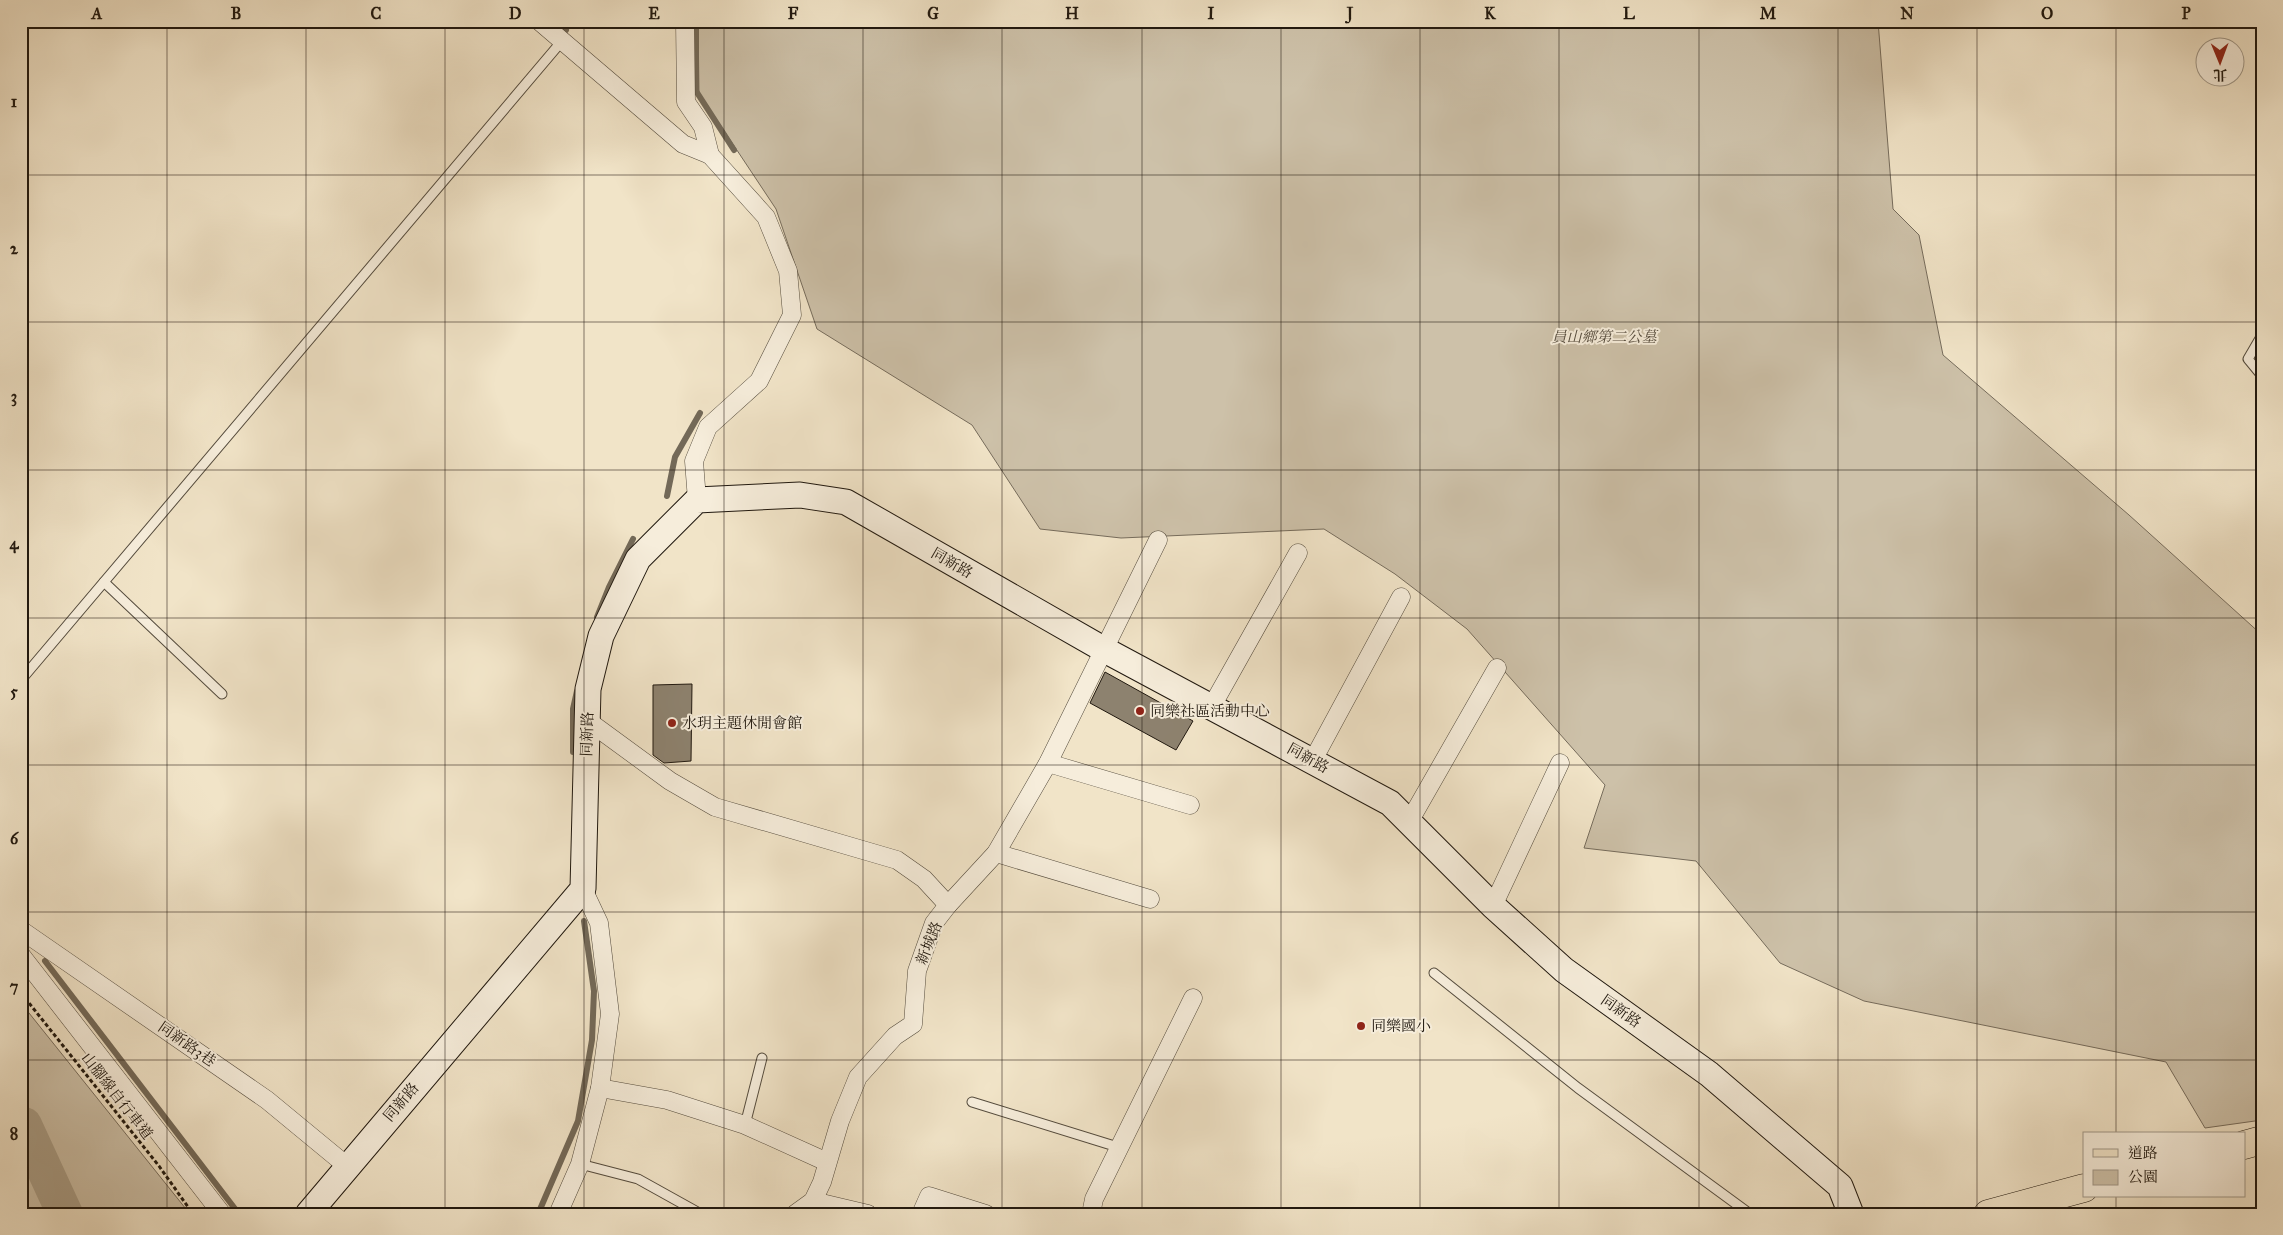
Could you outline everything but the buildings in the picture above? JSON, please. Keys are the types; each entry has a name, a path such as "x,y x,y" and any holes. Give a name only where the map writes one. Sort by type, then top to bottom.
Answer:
{"main road":[{"path":"2246,1144 2262,1140"},
{"path":"1988,1214 2083,1188"}],"street":[{"path":"539,21 683,144 710,156 766,217 788,272 792,315 759,381 708,427 694,461 697,500"},
{"path":"685,21 686,102 703,127 710,156"},
{"name":"同新路","path":"308,1214 583,888 588,689 602,636 638,559 697,500 800,495 846,502 1103,649 1390,803 1493,906 1564,970 1709,1074 1840,1186 1851,1214"},
{"name":"新城路","path":"796,1214 813,1201 822,1182 827,1162 858,1077 895,1036 913,1024 917,971 934,923 948,905 996,854 1048,763 1158,540"},
{"path":"1212,706 1298,552"},
{"path":"1313,760 1401,597"},
{"path":"1409,822 1497,668"},
{"path":"588,722 670,781 715,807 896,860 924,879 948,905"},
{"path":"1493,906 1560,762"},
{"path":"1048,763 1190,804"},
{"path":"996,854 1150,899"},
{"path":"558,1214 580,1164 600,1088 610,1014 600,923 583,888"},
{"name":"同新路3巷","path":"21,930 267,1100 347,1166"},
{"path":"21,955 222,1214"},
{"path":"1091,1214 1094,1199 1121,1148 1193,998"},
{"path":"600,1088 667,1100 745,1125 827,1162"},
{"path":"921,1214 929,1196 986,1214"},
{"path":"813,1201 868,1214"}],"lane":[{"path":"21,680 562,41"},
{"path":"2262,336 2248,359 2262,376"},
{"path":"104,582 222,694"},
{"path":"1434,973 1578,1088 1750,1214"},
{"path":"745,1125 762,1058"},
{"path":"972,1102 1121,1148"},
{"path":"580,1164 638,1179 701,1214"}],"path":[{"name":"山腳線自行車道","path":"21,993 159,1166 193,1214"}],"green space":[{"name":"員山鄉第二公墓","path":"698,21 1878,21 1893,209 1919,235 1943,355 2129,515 2262,635 2262,1120 2205,1128 2166,1062 1864,1001 1780,963 1696,861 1584,848 1605,785 1467,629 1395,574 1324,529 1121,538 1040,529 972,425 817,329 776,209 699,93"},
{"path":"21,1003 190,1214 21,1214"}],"waterway":[{"path":"555,21 566,30"},
{"path":"696,21 696,91 734,150"},
{"path":"667,496 675,457 700,413"},
{"path":"597,617 609,587 633,539"},
{"path":"573,752 573,709 577,691"},
{"path":"538,1214 578,1121 592,1040 594,991 584,921"},
{"path":"45,961 239,1214"},
{"path":"21,1125 24,1125 65,1214"}],"place":[{"name":"同樂社區活動中心","path":"1140,711"},
{"name":"水玥主題休閒會館","path":"672,723"},
{"name":"同樂國小","path":"1361,1026"}]}
